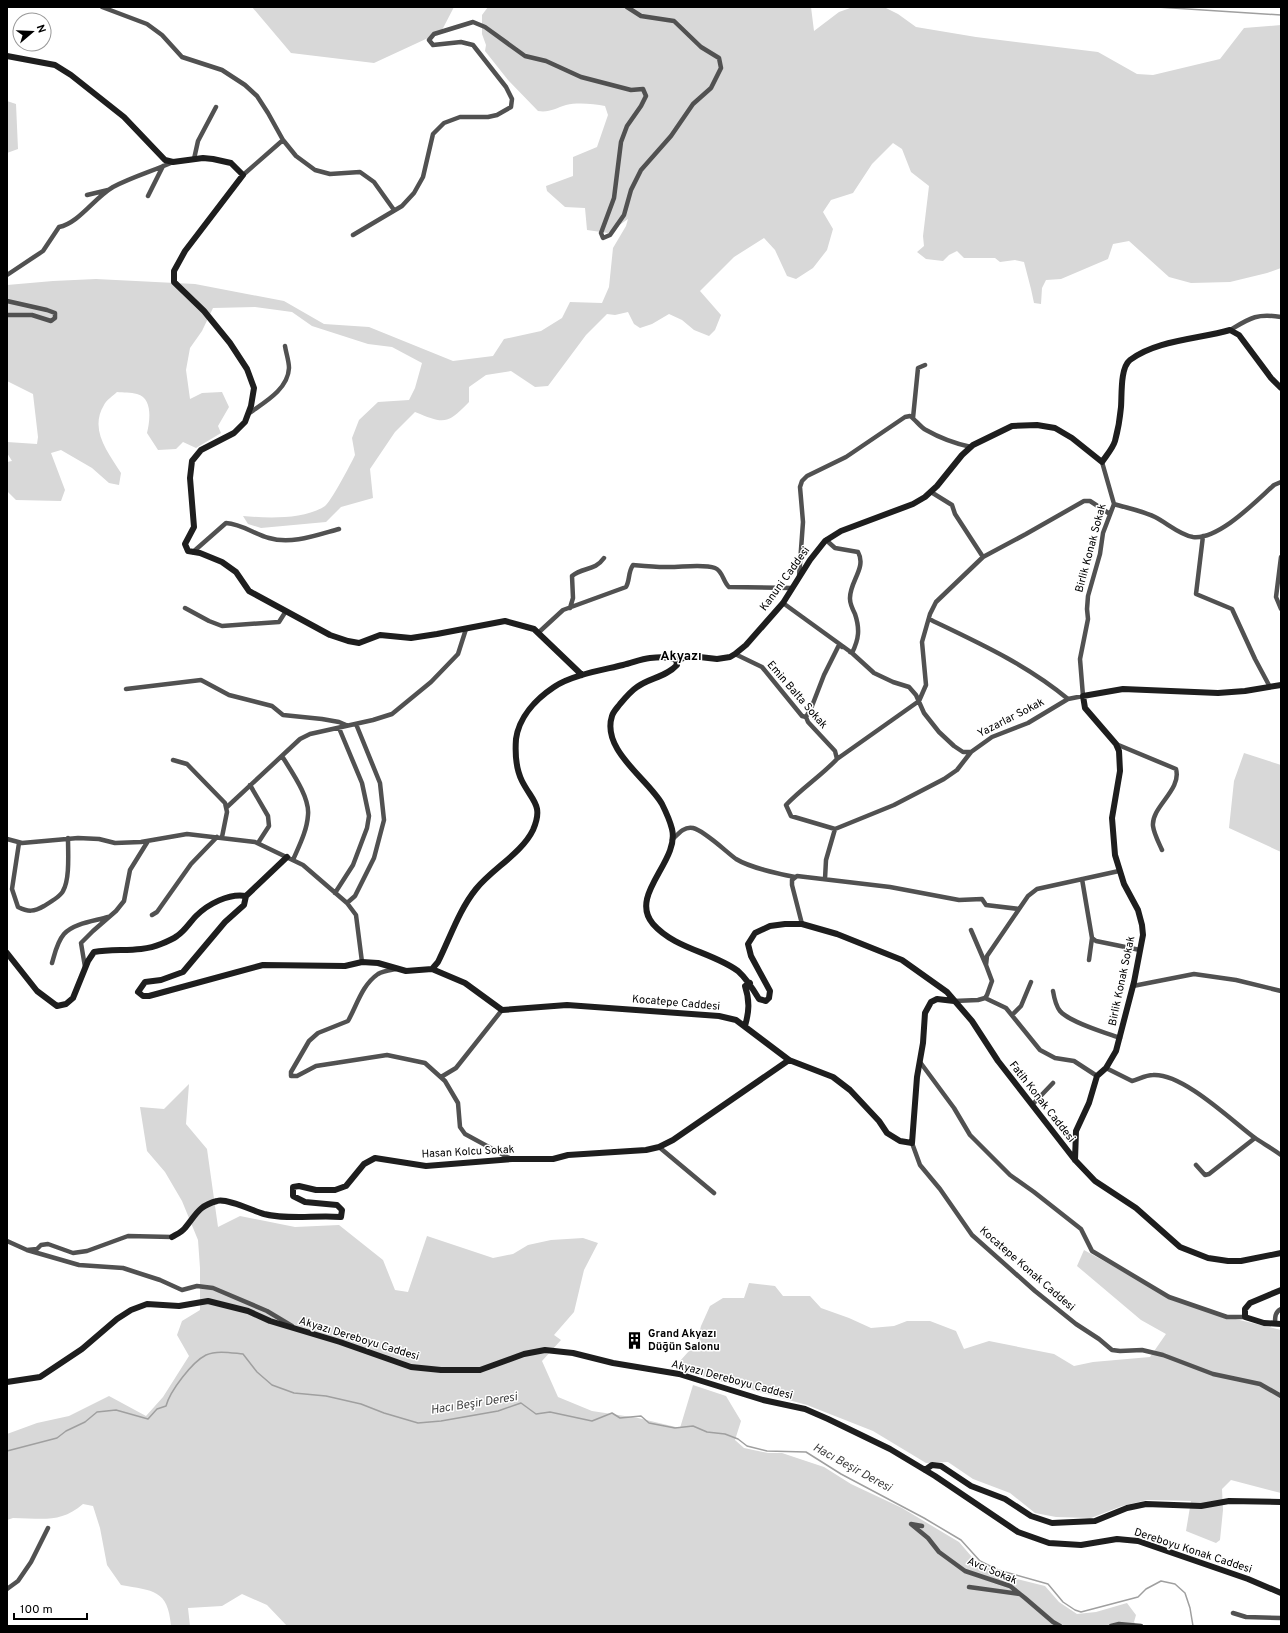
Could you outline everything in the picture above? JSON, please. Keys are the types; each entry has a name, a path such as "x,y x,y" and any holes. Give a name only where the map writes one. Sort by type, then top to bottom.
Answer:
{"street":[{"path":"102,7 147,24 162,35 182,57 222,70 245,85 257,96 283,140 296,156 315,170 330,174 360,172 374,182 394,210"},
{"path":"353,235 402,206 414,193 424,177 433,134 444,123 460,117 493,116 510,107 512,99 506,87 473,45 462,42 433,45 429,40 434,34 473,22 485,27 525,56 546,60 581,78 631,90 643,89 646,96 627,126 621,142 614,198 601,233 603,238 610,235 624,215 631,190 641,170 671,136 693,104 711,88 721,68 718,58 702,47 674,21 641,16 627,7"},
{"path":"7,56 55,65 71,75 124,117 165,160 172,162"},
{"path":"194,159 198,141 216,107"},
{"path":"283,140 243,175 185,251 174,271 174,282 204,311 230,343 247,369 254,388 251,406 245,422 234,433 201,450 192,461 190,478 194,527 185,544 188,552 200,553 222,562 236,572 249,591 330,635 348,641 359,643 380,635 411,638 505,621 534,629 582,675"},
{"path":"87,196 109,190 172,162 194,159 203,158 231,164 243,175"},
{"path":"148,196 162,166"},
{"path":"7,275 43,252 59,227 67,226 74,221 87,207 109,190"},
{"path":"7,301 47,310 55,313 55,318 51,321 32,315 7,315"},
{"path":"806,717 839,645 852,653 859,633 850,599 853,584 862,565 862,559 858,552 835,548 826,540 841,531 913,504 925,497 962,455 971,447 1012,426 1037,425 1055,428 1072,438 1102,462 1114,442 1121,408 1123,374 1128,361 1140,354 1178,340 1210,336 1230,330 1246,320 1262,315 1281,317"},
{"path":"1230,330 1239,335 1271,378 1281,388"},
{"path":"248,414 278,392 285,381 289,369 285,346"},
{"path":"913,418 918,368 926,365"},
{"path":"799,578 803,522 800,487 802,480 806,476 846,457 905,416 910,416 913,418 926,430 960,445 971,447"},
{"name":"Birlik Konak Sokak","path":"1097,1076 1106,1068 1116,1051 1133,986 1143,935 1138,910 1124,884 1114,855 1112,818 1120,771 1119,752 1116,744 1084,708 1080,658 1088,619 1088,596 1100,554 1103,533 1114,504 1102,462"},
{"path":"1114,504 1154,516 1194,537 1203,536 1227,527 1274,485 1281,482"},
{"path":"930,492 952,505 955,514 983,557"},
{"path":"971,752 957,770 944,779 894,805 835,829 791,816 786,804 798,792 828,769 837,759 919,701 926,685 922,642 936,602 983,557 1084,501 1090,502 1110,514"},
{"path":"193,552 226,523 237,524 271,539 289,540 311,537 339,529"},
{"path":"1203,536 1196,594 1232,609 1270,687"},
{"name":"Kanuni Caddesi","path":"432,969 438,962 466,903 473,893 522,845 532,832 536,823 538,808 532,794 522,780 516,758 516,738 522,720 535,702 555,686 582,675 649,658 671,658 676,660 691,656 717,659 730,657 746,645 783,603 810,560 826,540"},
{"path":"1281,556 1276,597 1281,610"},
{"path":"570,608 573,598 572,576 576,573 597,566 604,558"},
{"path":"538,632 563,610 626,587 629,581 630,570 633,565 665,567 705,566 716,568 729,588 792,588"},
{"name":"Yazarlar Sokak","path":"783,603 852,653 874,672 892,682 909,687 916,695 924,713 944,737 963,752 971,752 992,737 1028,723 1068,699 1123,689 1218,693 1245,691 1281,685"},
{"path":"185,608 222,626 279,622 286,611"},
{"path":"929,619 1023,666 1068,699"},
{"path":"152,916 157,912 191,864 220,837 227,807 300,739 310,734 392,714 431,682 458,654 466,629"},
{"name":"Emin Balta Sokak","path":"735,654 762,667 802,716 806,717 808,722 834,751 837,759"},
{"path":"676,660 677,665 672,671 638,686 625,698 612,715 610,727 614,742 628,765 662,803 673,831 672,845 646,899 646,910 652,924 665,935 720,960 738,971 750,983 745,986 748,995 749,1011 745,1026"},
{"path":"126,689 201,680 229,695 272,706 283,715 322,719 339,722 346,726"},
{"path":"347,903 355,896 374,858 384,820 380,783 356,724"},
{"path":"335,893 352,865 367,828 369,816 362,783 339,728"},
{"path":"1116,744 1176,769 1177,775 1171,791 1163,804 1156,811 1154,820 1153,826 1162,850"},
{"path":"282,756 306,801 308,815 302,839 290,859 246,896 244,905 225,922 183,972 161,980 145,982 138,992 143,996 149,996 263,965 345,966 362,962 378,962 406,971 432,969 465,983 502,1010 456,1068 441,1077"},
{"path":"173,760 187,764 225,803 227,807"},
{"path":"250,785 268,816 269,826 258,843"},
{"path":"672,840 682,830 686,828 693,828 737,860 776,874 795,878 797,876 806,876 864,885 890,887 959,900 982,899 986,905 1019,909"},
{"path":"825,879 826,860 835,829"},
{"path":"7,839 19,843 44,842 68,838 99,839 115,843 187,834 258,843 303,865 347,903 356,915 362,962"},
{"path":"19,843 12,889 18,907 27,911 34,911 45,906 63,892 67,877 68,838"},
{"path":"85,967 81,944 93,931 110,917 124,901 130,870 148,840"},
{"path":"986,964 987,956 1028,896 1037,889 1119,871"},
{"path":"795,878 792,880 792,886 802,924"},
{"path":"1082,879 1092,938 1089,960"},
{"path":"7,953 37,991 57,1006 66,1004 73,998 85,967 94,952 105,950 145,949 161,944 178,936 197,915 218,901 233,896 246,896"},
{"path":"52,963 57,946 64,934 77,926 110,917"},
{"name":"Fatih Konak Caddesi","path":"750,983 759,1000 766,1001 769,998 770,991 751,956 748,944 755,933 770,926 802,924 838,934 902,960 947,992 972,1022 998,1061 1075,1160 1095,1181 1136,1208 1180,1246 1208,1258 1228,1261 1254,1259 1281,1253"},
{"path":"971,930 992,981 985,998"},
{"path":"1092,938 1096,942 1140,950"},
{"path":"398,969 379,974 368,984 348,1021 318,1033 309,1040 291,1072 291,1076 297,1076 316,1066 387,1056 425,1063 445,1081 458,1103 460,1127 465,1134 512,1159"},
{"path":"1133,986 1194,974 1236,980 1281,991"},
{"path":"1012,1015 1021,1006 1031,982"},
{"path":"1053,991 1059,1010 1063,1014 1077,1022 1120,1038"},
{"path":"954,1001 978,1000 985,998 1006,1008 1040,1050 1055,1058 1074,1061 1097,1076 1089,1103 1076,1131 1075,1160"},
{"name":"Kocatepe Konak Caddesi","path":"954,1001 937,999 931,1002 925,1012 917,1077 912,1143 920,1165 940,1189 972,1235 1041,1296 1112,1350 1142,1350 1163,1355 1213,1374 1260,1384 1281,1396"},
{"name":"Kocatepe Caddesi","path":"502,1010 575,1005 719,1016 736,1020 789,1060 833,1077 850,1090 887,1133 900,1141 912,1143"},
{"name":"Hasan Kolcu Sokak","path":"172,1237 184,1230 196,1212 218,1200 263,1214 282,1217 341,1217 342,1210 337,1205 305,1202 293,1196 293,1188 299,1186 316,1190 335,1190 346,1186 364,1164 375,1158 426,1166 512,1159 553,1159 568,1155 646,1150 659,1147 673,1140 789,1060"},
{"path":"920,1062 954,1108 970,1135 1010,1175 1081,1229 1092,1251 1169,1297 1227,1317 1245,1317 1264,1323 1278,1323 1275,1316 1278,1310 1281,1309"},
{"path":"1106,1068 1132,1081 1152,1075 1163,1076 1177,1082 1208,1100 1255,1138 1281,1155"},
{"path":"1032,1105 1053,1083"},
{"path":"1196,1164 1205,1175 1209,1174 1255,1138"},
{"path":"659,1147 714,1193"},
{"path":"27,1250 37,1249 41,1245 48,1244 73,1253 87,1251 128,1236 172,1237"},
{"path":"7,1241 27,1250 79,1265 123,1268 160,1280 182,1290 197,1286 212,1288 267,1311 302,1332"},
{"path":"1245,1317 1245,1309 1250,1303 1281,1290"},
{"name":"Akyazı Dereboyu Caddesi","path":"7,1382 40,1377 82,1349 117,1319 131,1310 146,1304 179,1306 208,1301 248,1311 270,1322 340,1342 411,1368 480,1370 524,1354 545,1350 573,1353 612,1363 679,1374 763,1400 805,1409 890,1449 925,1470"},
{"path":"925,1470 932,1465 941,1466 971,1486 1005,1499 1031,1516 1052,1523 1095,1521 1127,1508 1146,1504 1201,1506 1229,1501 1281,1502"},
{"name":"Dereboyu Konak Caddesi","path":"925,1470 1018,1532 1049,1543 1082,1545 1117,1539 1138,1541 1248,1578 1281,1593"},
{"name":"Avcı Sokak","path":"922,1526 912,1524 928,1538 939,1552 965,1571 1010,1586 1053,1622 1060,1626"},
{"path":"7,1589 18,1581 31,1562 48,1528"},
{"name":"Avcı Sokak","path":"969,1586 1021,1594"},
{"path":"1233,1613 1246,1617 1281,1618"},
{"path":"1111,1626 1118,1624 1141,1626"}],"shaded area":[{"path":"252,7 454,7 441,32 374,63 291,53"},
{"path":"488,7 811,7 814,31 839,12 853,7 884,7 898,14 916,27 976,37 1098,52 1137,74 1153,75 1220,59 1244,28 1281,25 1281,268 1230,282 1191,283 1169,277 1129,241 1113,244 1108,259 1061,279 1046,280 1042,288 1041,304 1034,303 1024,262 1015,260 1000,262 995,258 964,258 957,251 949,255 943,261 926,259 917,252 924,246 923,236 929,186 911,172 902,149 893,143 872,164 853,193 831,200 823,212 833,229 827,250 813,268 796,279 787,276 775,250 764,238 734,257 700,291 721,315 715,330 709,336 694,330 682,320 669,314 652,324 640,328 634,324 628,312 615,315 607,314 586,335 548,386 535,387 511,371 486,375 469,387 469,402 462,410 450,418 445,420 433,419 415,412 395,432 370,469 373,498 341,507 326,522 261,528 248,524 243,516 296,516 316,511 325,506 336,491 355,455 352,438 359,420 378,402 409,400 415,388 422,363 392,347 368,344 312,326 292,312 255,307 213,308 202,331 190,348 186,370 190,399 202,393 222,392 229,407 218,426 221,433 196,448 183,442 176,449 158,450 147,433 149,410 146,400 137,394 117,392 105,403 98,423 99,432 106,449 121,473 119,485 109,483 92,468 61,450 51,453 65,490 61,501 16,500 7,491 7,462 12,461 7,453 7,442 37,444 38,437 33,394 7,381 7,285 96,279 195,284 284,301 324,324 369,327 453,361 493,356 504,339 541,331 562,318 570,302 602,303 609,287 613,248 626,226 628,219 608,233 587,230 585,208 565,207 547,191 546,186 573,176 573,157 597,147 608,115 605,106 576,104 566,105 549,111 538,111 508,80 485,51 486,45 482,34 482,15"},
{"path":"7,101 16,104 18,149 7,153"},
{"path":"1244,753 1281,765 1281,852 1229,828 1234,781"},
{"path":"189,1084 186,1124 207,1149 218,1227 240,1216 295,1227 339,1225 383,1260 395,1290 408,1292 427,1236 493,1258 513,1254 528,1245 551,1240 583,1238 598,1243 584,1270 574,1312 554,1335 561,1340 542,1361 558,1397 592,1411 638,1418 680,1428 693,1385 726,1396 741,1421 735,1440 744,1448 768,1453 782,1453 824,1467 851,1484 902,1508 959,1542 978,1564 1017,1579 1045,1586 1059,1602 1077,1614 1096,1612 1127,1603 1136,1615 1134,1622 1137,1626 287,1626 267,1605 242,1594 222,1606 188,1608 190,1626 171,1626 169,1614 162,1598 150,1591 121,1585 107,1565 100,1528 93,1506 83,1504 66,1515 58,1517 41,1519 13,1518 7,1520 7,1434 37,1423 69,1416 109,1396 146,1416 163,1397 189,1356 177,1335 182,1321 200,1310 198,1240 182,1201 165,1172 147,1151 140,1107 164,1109"},
{"path":"1084,1250 1169,1297 1227,1317 1281,1330 1281,1493 1231,1480 1222,1489 1223,1510 1220,1540 1216,1543 1186,1531 1191,1501 1147,1500 1122,1506 1091,1518 1056,1517 1035,1513 1010,1493 973,1479 948,1462 926,1463 873,1431 807,1405 687,1372 680,1361 697,1342 701,1326 710,1306 723,1298 744,1298 749,1283 775,1286 783,1296 810,1296 821,1308 871,1328 894,1326 907,1321 930,1321 956,1331 964,1349 989,1341 1054,1354 1074,1366 1093,1362 1150,1357 1166,1334 1141,1320 1077,1266"}],"waterway":[{"path":"1157,7 1281,15"},
{"name":"Hacı Beşir Deresi","path":"7,1451 57,1438 66,1431 85,1422 97,1412 116,1410 148,1419 157,1409 166,1406 168,1400 182,1378 200,1359 210,1353 224,1352 243,1354 257,1372 272,1385 294,1393 326,1396 361,1404 384,1413 418,1423 441,1421 498,1411 521,1403 536,1414 550,1412 592,1421 612,1413 620,1418 641,1416 649,1423 675,1428 693,1426 707,1432 725,1434 738,1439 747,1446 767,1451 806,1452 841,1474 924,1518 961,1540 980,1561 998,1570 1048,1584 1063,1602 1075,1610 1081,1612 1138,1597 1146,1589 1161,1581 1175,1584 1185,1593 1190,1608 1193,1626"}],"place":[{"name":"Grand Akyazı Düğün Salonu","path":"635,1340"}],"district":[{"name":"Akyazı","path":"681,657"}]}
